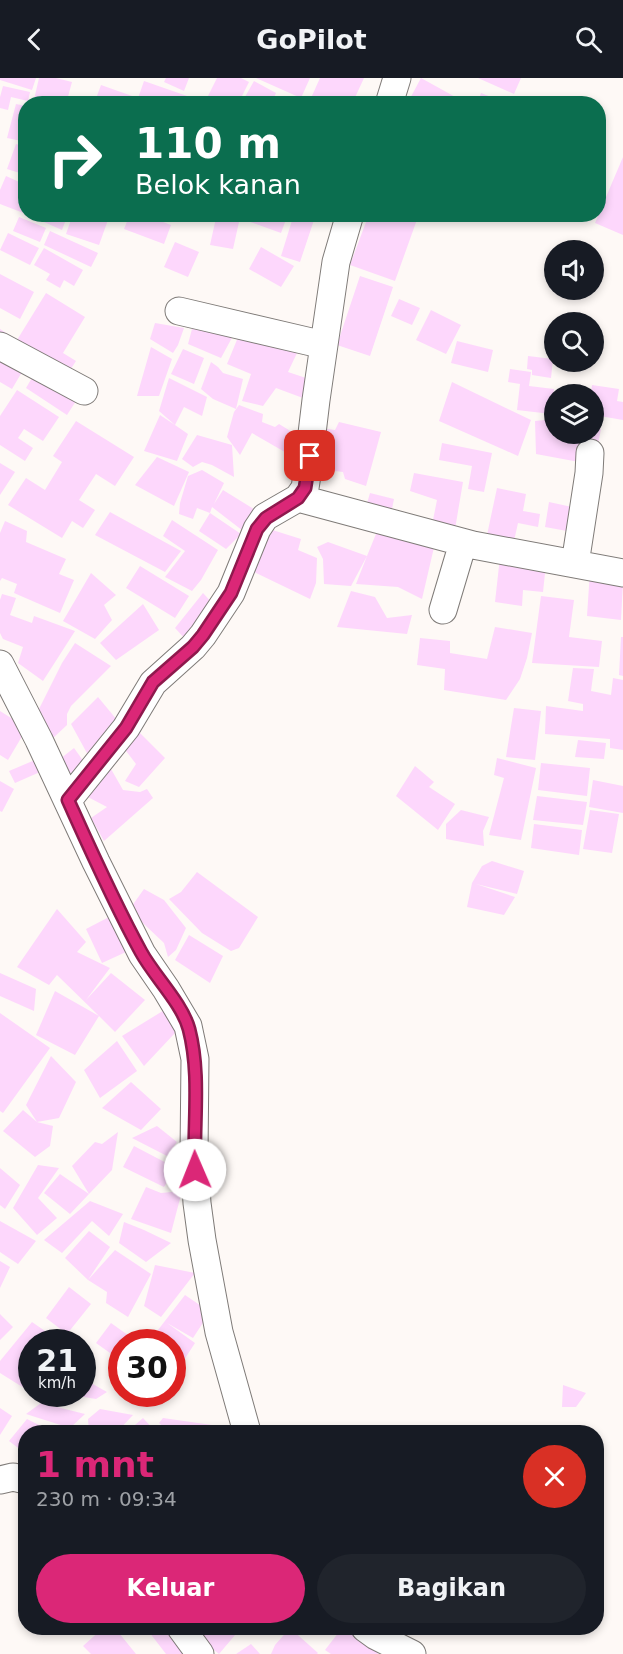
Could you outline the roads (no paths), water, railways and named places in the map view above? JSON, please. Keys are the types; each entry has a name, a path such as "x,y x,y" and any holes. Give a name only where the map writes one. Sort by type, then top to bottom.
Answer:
{"street":[{"path":"391,96 397,78"},
{"path":"68,800 126,728 153,682 193,647 203,635 231,593 257,529 266,518 298,498 305,488 336,262 348,222"},
{"path":"179,311 324,345"},
{"path":"0,346 84,391"},
{"path":"575,564 590,453"},
{"path":"298,498 463,543 623,573"},
{"path":"443,610 463,543"},
{"path":"0,664 142,954 188,1026 195,1059 196,1203 201,1240 219,1332 245,1425"},
{"path":"0,1480 18,1478"},
{"path":"186,1635 200,1654"},
{"path":"375,1635 412,1654"}]}
